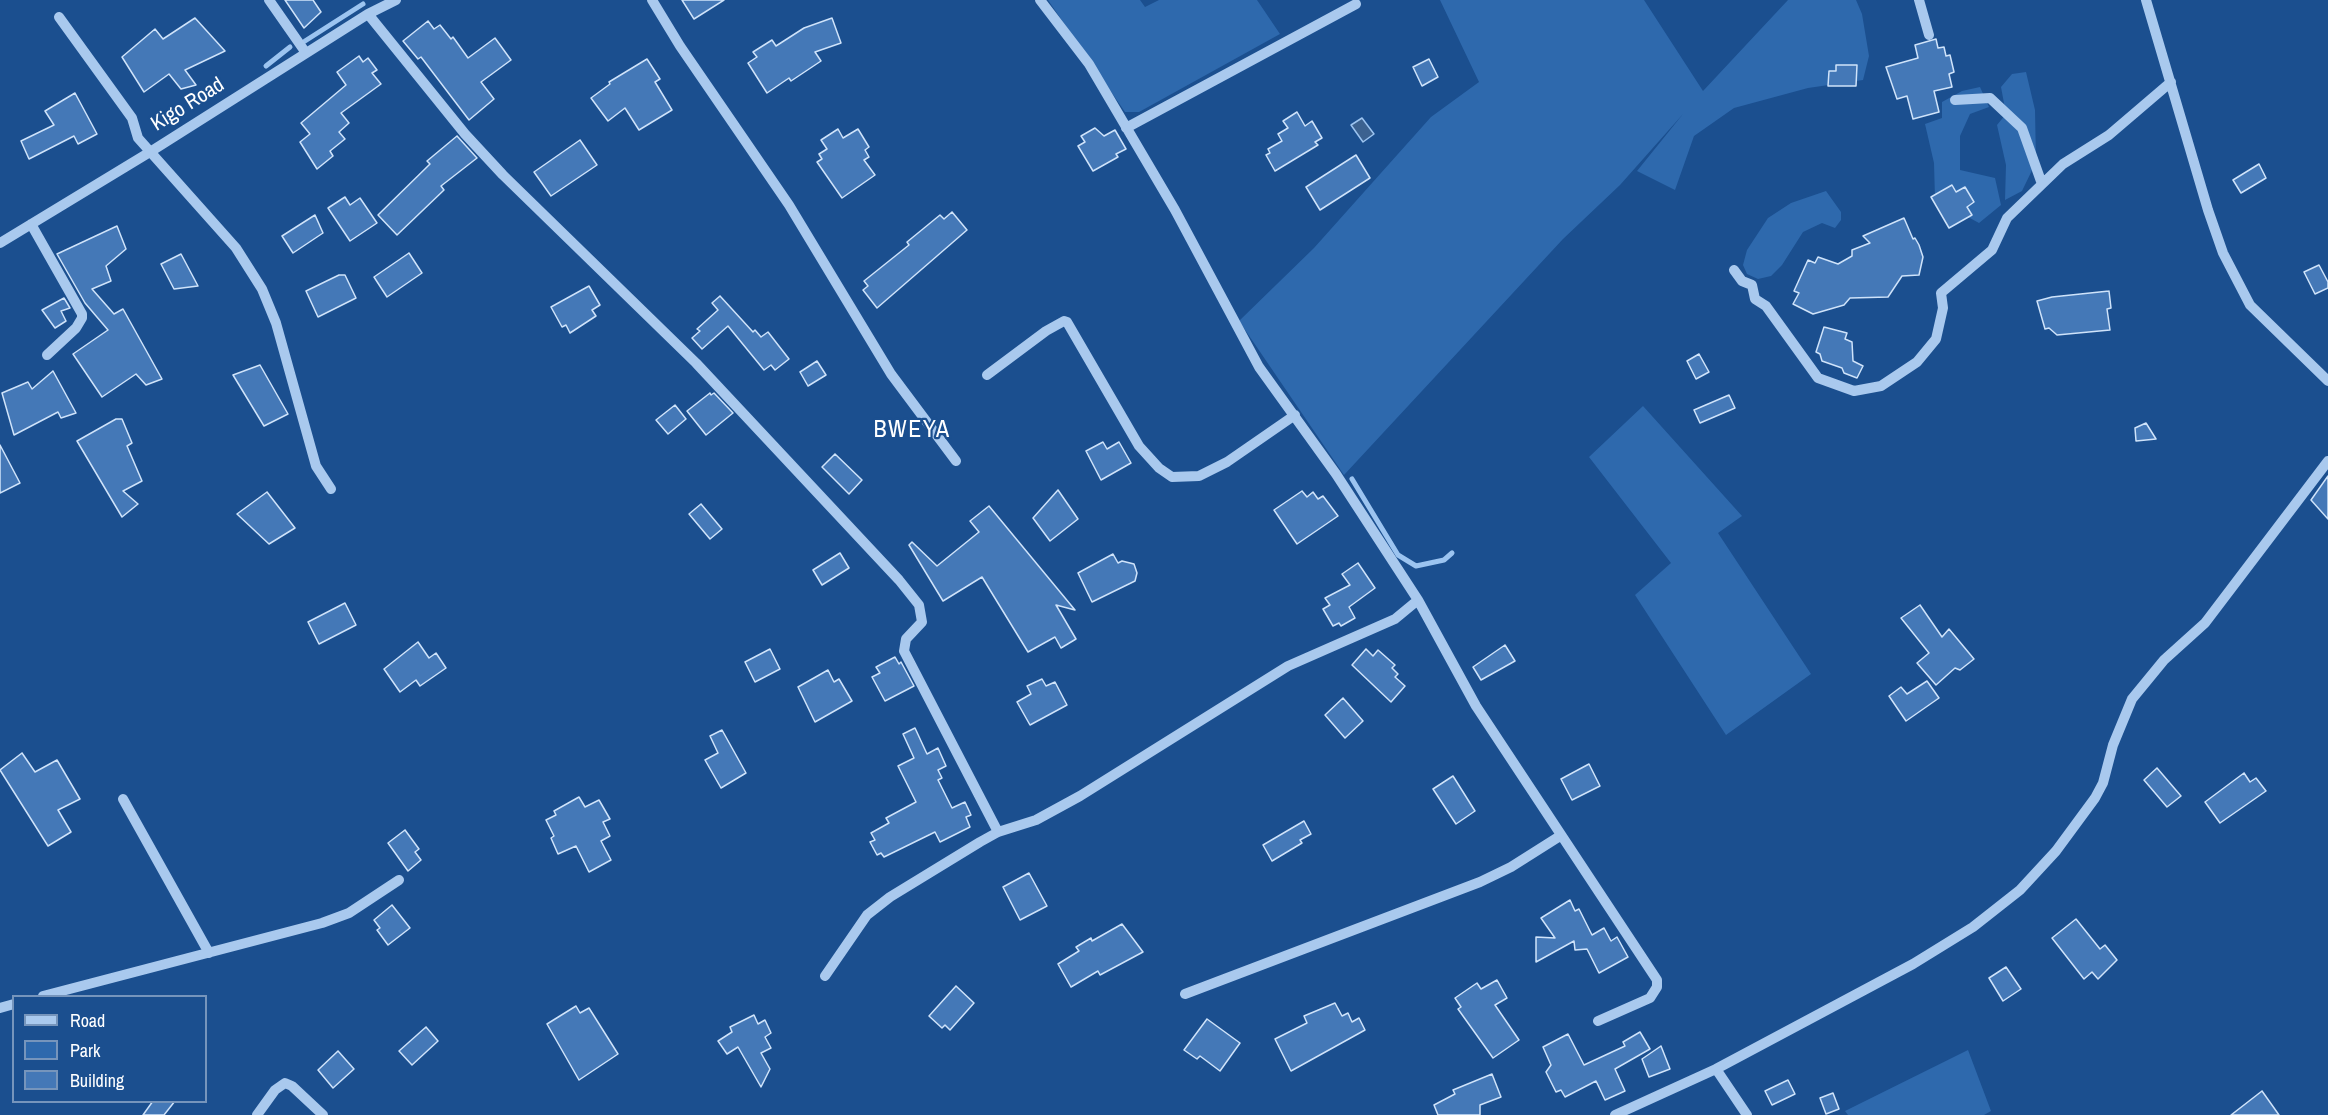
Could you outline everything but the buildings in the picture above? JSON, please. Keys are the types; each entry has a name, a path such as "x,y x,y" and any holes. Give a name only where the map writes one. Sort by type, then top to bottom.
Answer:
{"street":[{"path":"268,0 306,53"},
{"name":"Kigo Road","path":"0,243 150,152 368,14 396,0"},
{"path":"652,0 789,205 891,374 956,461"},
{"path":"1040,0 1089,64 1181,222 1259,367 1295,415 1418,600 1476,706 1657,980 1657,987 1650,998 1598,1021"},
{"path":"1919,0 1929,35"},
{"path":"2146,0 2216,236 2250,305 2328,381"},
{"path":"1126,128 1356,4"},
{"path":"368,14 465,134 502,175 696,363 899,580 919,605 923,616 922,622 906,639 904,651 998,832"},
{"path":"59,17 132,118 138,138 236,248 262,289 276,323 316,466 331,489"},
{"path":"1734,270 1742,281 1752,285 1755,299 1766,306 1818,378 1854,391 1881,386 1917,363 1936,339 1943,308 1941,292 1992,250 2007,218 2063,164 2109,135 2171,82"},
{"path":"1956,100 1990,98 2022,128 2042,184"},
{"path":"31,224 82,314 75,328 46,355"},
{"path":"987,375 1046,332 1064,321 1067,322 1139,446 1159,468 1172,477 1199,476 1227,462 1295,415"},
{"path":"1615,1115 1716,1068 1913,964 1973,927 2020,890 2056,851 2095,798 2103,783 2113,745 2132,699 2164,660 2205,623 2328,461"},
{"path":"825,976 873,909 941,865 998,832 1036,820 1080,796 1264,680 1395,619 1418,600"},
{"path":"123,799 208,953"},
{"path":"1185,994 1480,882 1511,867 1560,836"},
{"path":"47,995 338,918 399,880"},
{"path":"1716,1068 1747,1115"},
{"path":"257,1115 275,1090 285,1083 292,1086 323,1115"}],"green space":[{"path":"1048,0 1140,0 1145,7 1159,0 1257,0 1280,34 1139,112 1125,112"},
{"path":"1440,0 1644,0 1703,91 1788,0 1856,0 1862,14 1869,56 1863,80 1808,88 1734,108 1694,136 1675,190 1637,171 1683,114 1620,185 1563,239 1344,475 1239,321 1314,248 1431,117 1479,82"},
{"path":"2026,72 2035,110 2036,162 2022,191 2005,200 2006,165 1997,125 2006,114 2001,87 2012,74"},
{"path":"1980,87 1989,107 1970,114 1960,136 1960,170 1995,178 2001,205 1979,223 1935,199 1934,163 1925,124 1942,118 1942,102 1962,91"},
{"path":"1826,191 1841,212 1841,220 1835,228 1822,223 1803,232 1782,265 1771,276 1758,279 1747,274 1743,265 1747,250 1768,218 1791,203"},
{"path":"1643,406 1742,516 1718,533 1811,674 1726,735 1635,595 1671,563 1589,457"},
{"path":"1968,1050 1991,1111 1984,1115 1848,1115 1845,1111"}],"shaded area":[{"path":"1362,118 1374,134 1363,142 1351,125"}],"waterway":[{"path":"305,41 363,4"},
{"path":"266,66 290,47"},
{"path":"1352,479 1398,555 1416,566 1444,560 1452,553"}],"district":[{"name":"BWEYA","path":"912,431"}]}
